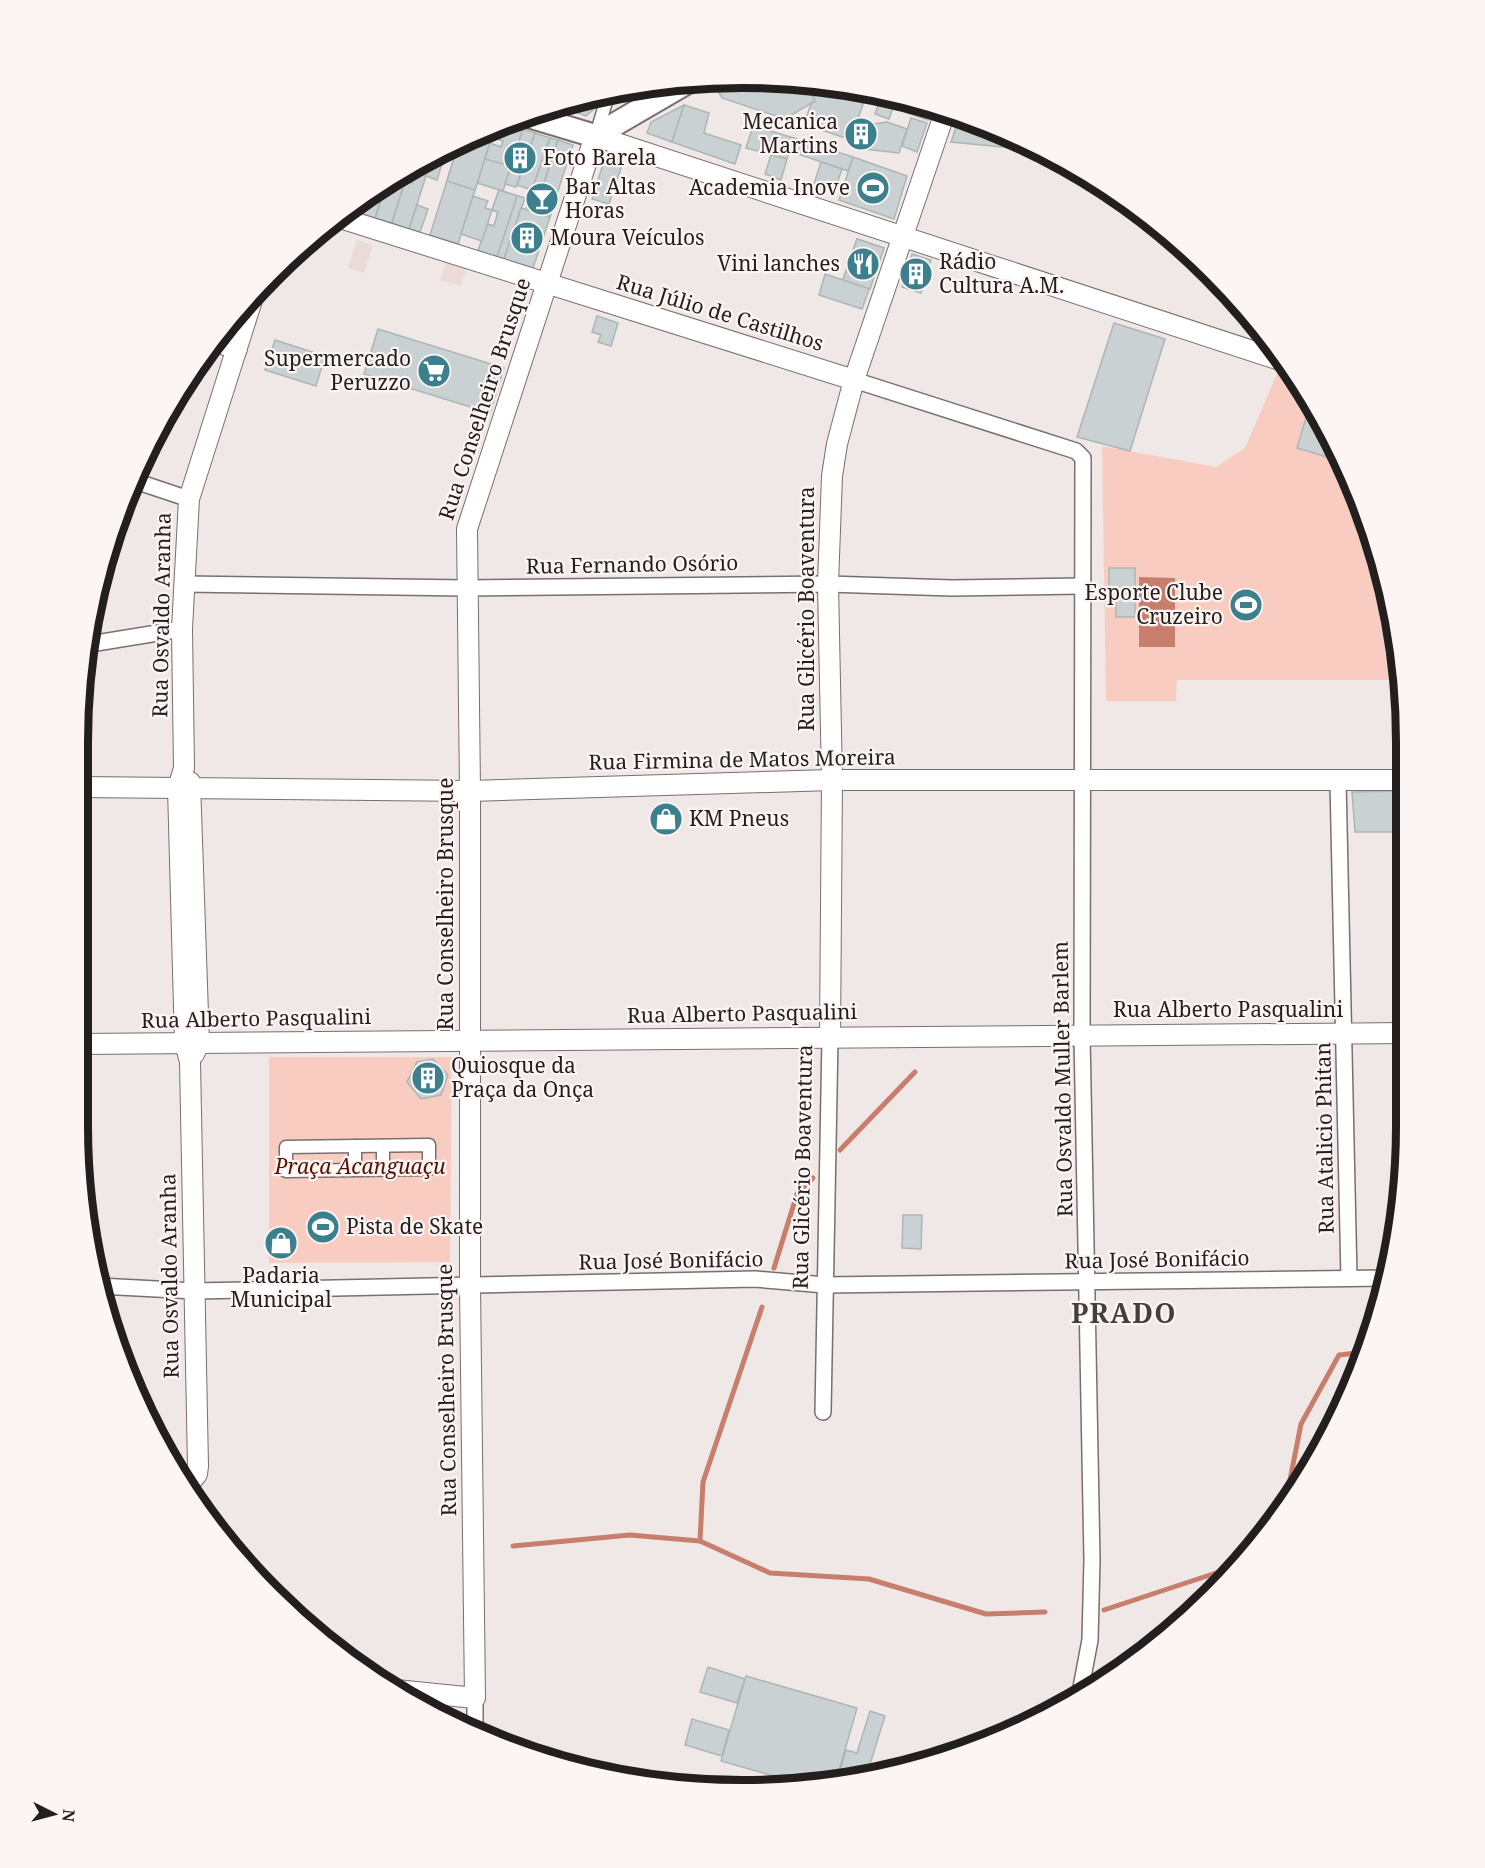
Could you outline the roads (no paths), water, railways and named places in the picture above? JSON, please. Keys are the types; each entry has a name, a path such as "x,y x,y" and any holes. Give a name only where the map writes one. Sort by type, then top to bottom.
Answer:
{"main road":[{"path":"542,120 595,136 669,93"}],"street":[{"path":"605,103 595,136 1270,357"},
{"name":"Rua Glicério Boaventura","path":"824,1412 832,780 828,584 832,476 837,444 854,380 942,120"},
{"name":"Rua Conselheiro Brusque","path":"476,1723 470,1287 471,1041 467,529 595,136"},
{"name":"Rua Júlio de Castilhos","path":"349,221 1076,451 1083,458"},
{"name":"Rua Osvaldo Aranha","path":"193,1479 197,1474 198,1466 184,768 182,629 184,584 189,499 247,315"},
{"path":"224,345 237,349"},
{"name":"Rua Osvaldo Muller Barlem","path":"1081,1685 1090,1640 1092,1560 1082,1035 1083,458"},
{"path":"142,483 189,499"},
{"name":"Rua Fernando Osório","path":"184,584 466,588 828,584 952,588 1082,586"},
{"path":"96,643 182,629"},
{"name":"Rua Firmina de Matos Moreira","path":"88,787 470,791 832,780 1396,780"},
{"name":"Rua Atalicio Phitan","path":"1338,781 1349,1278"},
{"name":"Rua Alberto Pasqualini","path":"88,1045 191,1050 471,1041 1396,1033"},
{"path":"429,1145 429,1169 286,1171 286,1147 383,1146 429,1145"},
{"path":"355,1146 355,1170"},
{"path":"383,1146 383,1169"},
{"name":"Rua José Bonifácio","path":"109,1287 195,1291 470,1287 755,1279 825,1285 1378,1278"},
{"path":"415,1692 475,1698"}],"waterway":[{"path":"840,1150 915,1072"},
{"path":"774,1268 797,1194 813,1178"},
{"path":"700,1541 703,1482 762,1307"},
{"path":"1289,1484 1301,1424 1339,1355 1356,1353"},
{"path":"513,1546 630,1535 700,1541 770,1573 869,1579 986,1614 1045,1612"},
{"path":"1104,1610 1220,1572"}],"place":[{"name":"Mecanica Martins","path":"861,134"},
{"name":"Foto Barela","path":"520,158"},
{"name":"Academia Inove","path":"873,188"},
{"name":"Bar Altas Horas","path":"542,199"},
{"name":"Moura Veículos","path":"527,238"},
{"name":"Vini lanches","path":"863,264"},
{"name":"Rádio Cultura A.M.","path":"916,274"},
{"name":"Supermercado Peruzzo","path":"434,371"},
{"name":"Esporte Clube Cruzeiro","path":"1246,605"},
{"name":"KM Pneus","path":"666,819"},
{"name":"Quiosque da Praça da Onça","path":"428,1078"},
{"name":"Pista de Skate","path":"323,1227"},
{"name":"Padaria Municipal","path":"281,1243"}],"district":[{"name":"PRADO","path":"1124,1314"}],"park label":[{"name":"Praça Acanguaçu","path":"360,1167"}]}
